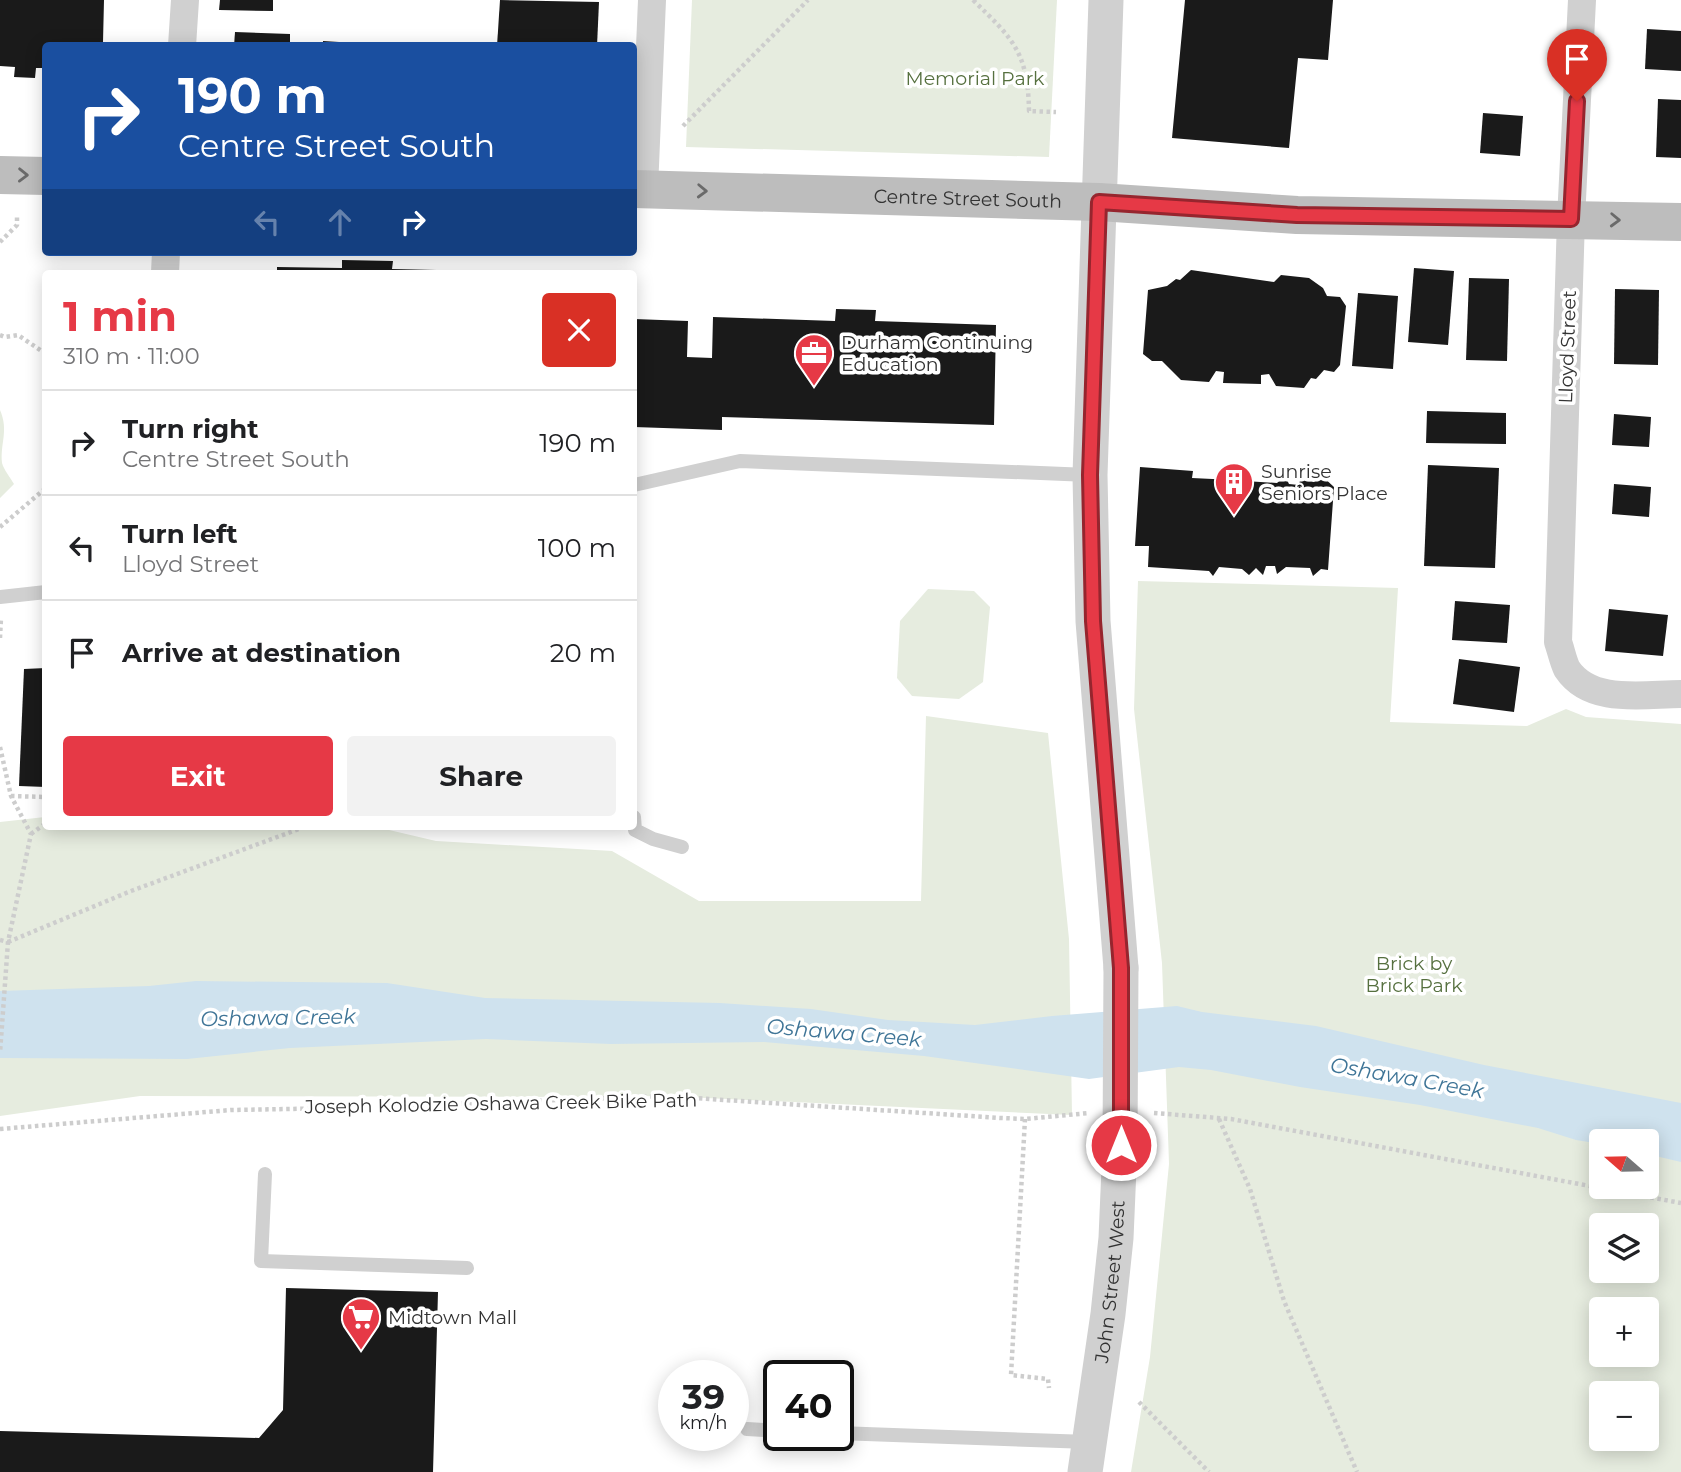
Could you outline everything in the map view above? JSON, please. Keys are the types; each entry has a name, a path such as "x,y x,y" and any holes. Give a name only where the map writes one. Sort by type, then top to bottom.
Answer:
{"main road":[{"path":"0,175 42,176"},
{"name":"Centre Street South","path":"639,189 1099,202 1297,215 1681,222"}],"street":[{"path":"182,42 185,0"},
{"path":"639,189 652,0"},
{"name":"John Street West","path":"1088,1457 1108,1314 1116,1238 1121,1145 1121,968 1093,621 1090,475 1106,0"},
{"name":"Lloyd Street","path":"1582,0 1571,219 1558,642 1567,668 1584,685 1604,694 1681,694"}],"lane":[{"path":"637,484 740,461 1090,475"},
{"path":"0,597 42,592"},
{"path":"635,830 653,839 682,847"},
{"path":"265,1174 261,1261 467,1268"},
{"path":"854,1435 1088,1457"}],"path":[{"path":"683,126 808,0"},
{"path":"973,0 1013,41 1025,66 1029,86 1029,111 1056,112"},
{"path":"0,242 17,225 17,215"},
{"path":"0,335 18,335 42,351"},
{"path":"0,527 42,491"},
{"path":"0,747 10,796 31,834 8,942 0,1053"},
{"path":"10,796 42,797"},
{"path":"31,834 42,826"},
{"path":"0,940 8,942 131,891 296,830"},
{"name":"Joseph Kolodzie Oshawa Creek Bike Path","path":"0,1129 232,1110 663,1096 1025,1119 1086,1114"},
{"path":"1153,1113 1219,1118 1509,1169 1681,1203"},
{"path":"1219,1118 1250,1189 1284,1301 1357,1472"},
{"path":"1025,1119 1012,1375 1048,1379 1049,1388"},
{"path":"1139,1402 1209,1472"}],"green space":[{"name":"Memorial Park","path":"692,0 1057,0 1049,157 686,147"},
{"path":"0,410 4,424 2,463 14,484 0,498"},
{"name":"Brick by Brick Park","path":"1138,581 1398,588 1390,722 1527,726 1566,709 1586,717 1681,724 1681,1472 1131,1472 1150,1357 1169,1164 1162,963 1134,709"},
{"path":"928,589 974,591 990,607 983,682 959,699 912,696 897,678 900,621"},
{"path":"926,716 1048,733 1069,939 1072,1115 663,1096 140,1096 0,1116 0,822 42,817 42,830 389,830 436,841 612,851 699,901 921,901"}],"water":[{"name":"Oshawa Creek","path":"196,981 387,983 485,998 720,1003 811,1009 888,1020 975,1025 1177,1006 1202,1012 1316,1026 1484,1065 1681,1103 1681,1162 1659,1157 1659,1129 1589,1129 1589,1142 1538,1128 1420,1105 1179,1067 1089,1079 924,1056 764,1042 611,1044 486,1039 290,1048 187,1059 0,1058 0,991 149,986"}],"building":[{"path":"0,0 104,0 103,42 42,42 42,68 36,68 35,78 14,77 15,67 0,66"},
{"path":"220,0 273,0 273,11 219,10"},
{"path":"500,0 599,2 597,42 497,42"},
{"path":"1185,0 1333,0 1328,60 1298,58 1289,148 1172,138"},
{"path":"1647,29 1681,31 1681,71 1645,69"},
{"path":"235,32 290,34 290,42 234,42"},
{"path":"1658,99 1681,100 1681,158 1656,157"},
{"path":"1483,113 1523,116 1520,156 1480,153"},
{"path":"342,260 393,261 392,269 436,270 277,270 277,267 342,268"},
{"path":"1414,268 1454,271 1448,345 1408,342"},
{"path":"1191,270 1274,282 1281,275 1309,278 1323,288 1327,296 1340,297 1346,306 1340,365 1334,372 1324,370 1316,379 1311,378 1304,388 1276,386 1269,374 1261,375 1261,384 1223,383 1224,372 1216,371 1209,382 1181,380 1162,361 1152,361 1143,354 1148,290 1167,286 1176,279 1180,280"},
{"path":"1469,278 1509,279 1507,361 1466,360"},
{"path":"1615,289 1659,290 1658,365 1614,364"},
{"path":"1358,293 1398,296 1393,369 1352,366"},
{"name":"Durham Continuing Education","path":"836,309 876,310 875,321 996,325 994,425 722,417 722,430 637,427 637,319 688,321 687,357 712,358 713,317 835,321"},
{"path":"1427,411 1506,413 1506,444 1426,443"},
{"path":"1614,414 1651,417 1649,447 1612,445"},
{"path":"1428,465 1499,468 1495,568 1424,566"},
{"name":"Sunrise Seniors Place","path":"1140,467 1193,471 1192,478 1233,480 1241,473 1245,481 1277,483 1285,476 1289,484 1299,485 1300,480 1314,482 1321,475 1334,487 1328,570 1321,569 1313,576 1310,568 1286,567 1277,574 1275,566 1266,566 1263,575 1256,568 1249,575 1242,569 1219,567 1213,576 1209,571 1148,567 1149,546 1135,546"},
{"path":"1614,484 1651,487 1649,517 1612,514"},
{"path":"1455,601 1510,605 1507,643 1452,640"},
{"path":"1609,609 1668,615 1663,656 1605,651"},
{"path":"1459,659 1520,667 1514,712 1453,704"},
{"path":"42,668 42,787 19,786 24,669"},
{"name":"Midtown Mall","path":"286,1288 438,1292 433,1472 0,1472 0,1431 259,1438 283,1410"}],"place":[{"name":"Durham Continuing Education","path":"814,387"},
{"name":"Sunrise Seniors Place","path":"1234,516"},
{"name":"Midtown Mall","path":"361,1351"}],"route":[{"path":"1121,1145 1121,968 1093,621 1090,475 1099,202 1297,215 1571,219 1577,101"}]}
